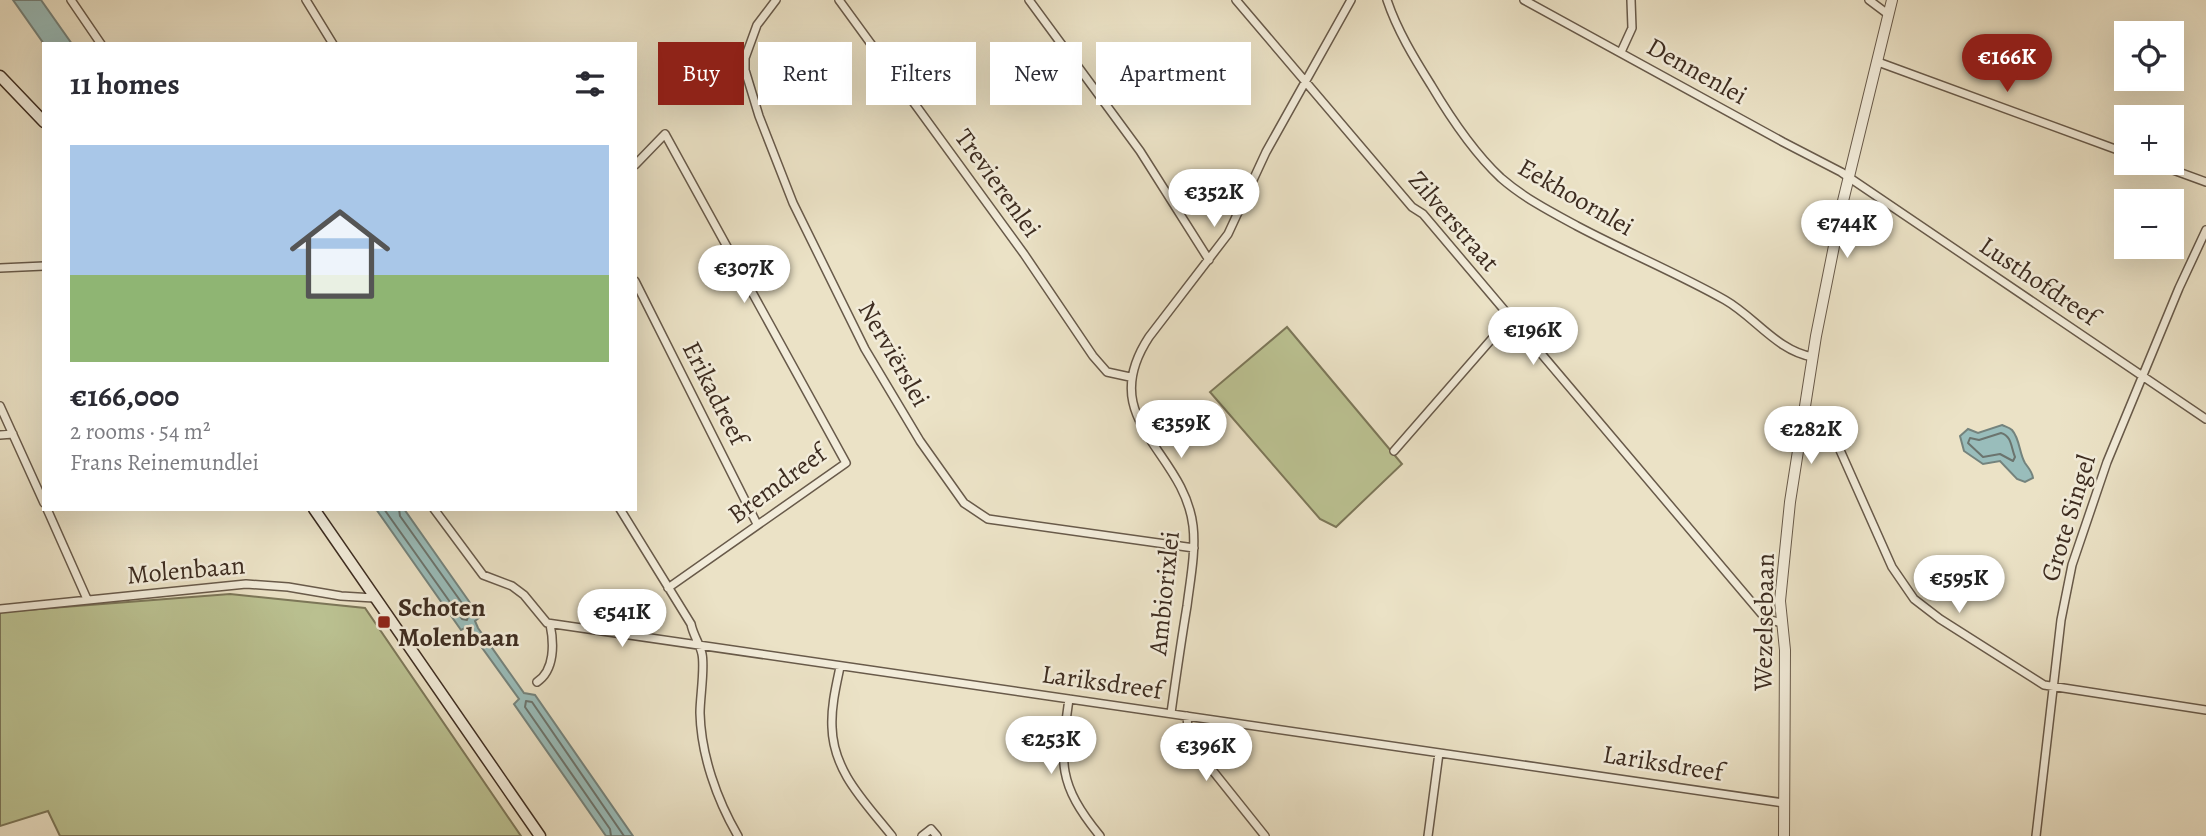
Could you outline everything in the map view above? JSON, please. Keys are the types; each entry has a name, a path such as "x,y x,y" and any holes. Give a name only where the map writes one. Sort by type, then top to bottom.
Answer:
{"main road":[{"path":"0,76 42,120"},
{"path":"315,511 540,836"}],"street":[{"path":"71,0 100,42"},
{"path":"306,0 332,42"},
{"name":"Nerviërslei","path":"776,0 757,25 745,58 745,70 759,117 793,203 865,349 920,441 964,503 988,519 1194,548"},
{"name":"Trevierenlei","path":"839,0 1016,243 1093,356 1107,372 1130,377"},
{"path":"1029,0 1140,151 1209,260"},
{"name":"Zilverstraat","path":"1236,0 1412,207 1423,214 1765,618 1781,623"},
{"path":"1130,377 1139,352 1149,337 1228,234 1266,152 1351,0"},
{"name":"Eekhoornlei","path":"1387,0 1408,48 1441,102 1480,155 1500,177 1555,214 1727,301 1784,346 1813,357"},
{"name":"Dennenlei","path":"1524,0 1848,178"},
{"path":"1621,52 1632,28 1631,0"},
{"path":"1869,0 1889,15"},
{"name":"Wezelsebaan","path":"1784,836 1785,650 1780,601 1790,502 1813,357 1848,178 1892,0"},
{"path":"1878,62 2114,149"},
{"name":"Bremdreef","path":"637,163 665,134 846,463 668,587"},
{"path":"2184,174 2206,182"},
{"name":"Lusthofdreef","path":"1848,178 2206,419"},
{"name":"Grote Singel","path":"2036,836 2061,620 2074,556 2107,461 2206,230"},
{"path":"0,268 42,266"},
{"name":"Erikadreef","path":"637,285 757,524"},
{"path":"1394,451 1510,318"},
{"name":"Ambiorixlei","path":"1130,377 1131,398 1136,416 1178,482 1189,506 1193,526 1194,548 1171,713"},
{"path":"0,406 42,499"},
{"path":"1804,411 1820,415 1827,421 1892,567 1914,598 1940,620 2044,685 2206,710"},
{"path":"0,435 13,434"},
{"path":"48,511 87,600"},
{"path":"435,511 483,575 512,586 524,595 550,624 553,640 551,660 543,677 537,682"},
{"path":"621,511 691,624 694,638 703,656 701,718 706,752 720,802 738,836"},
{"name":"Molenbaan","path":"0,609 246,584 374,598"},
{"name":"Lariksdreef","path":"550,624 1784,803"},
{"path":"839,667 832,727 837,757 853,788 892,836"},
{"path":"1069,699 1062,752 1066,780 1072,798 1100,836"},
{"path":"1187,716 1189,741 1265,836"},
{"path":"1428,836 1439,753"},
{"path":"922,836 931,829 937,836"}],"green space":[{"path":"1287,327 1402,464 1336,527 1320,519 1210,392"},
{"path":"230,594 365,608 521,836 60,836 48,811 0,826 0,612"}],"water":[{"path":"13,0 41,0 71,42 43,42"},
{"path":"2002,425 2015,434 2023,459 2032,474 2033,478 2025,482 2017,479 2000,461 1983,464 1964,451 1960,436 1968,429 1978,433"},
{"path":"377,511 405,511 480,617 475,621 478,628 524,693 535,695 633,836 606,836 514,704 519,699 467,627 461,630"}],"place":[{"name":"Schoten Molenbaan","path":"384,622"}]}
